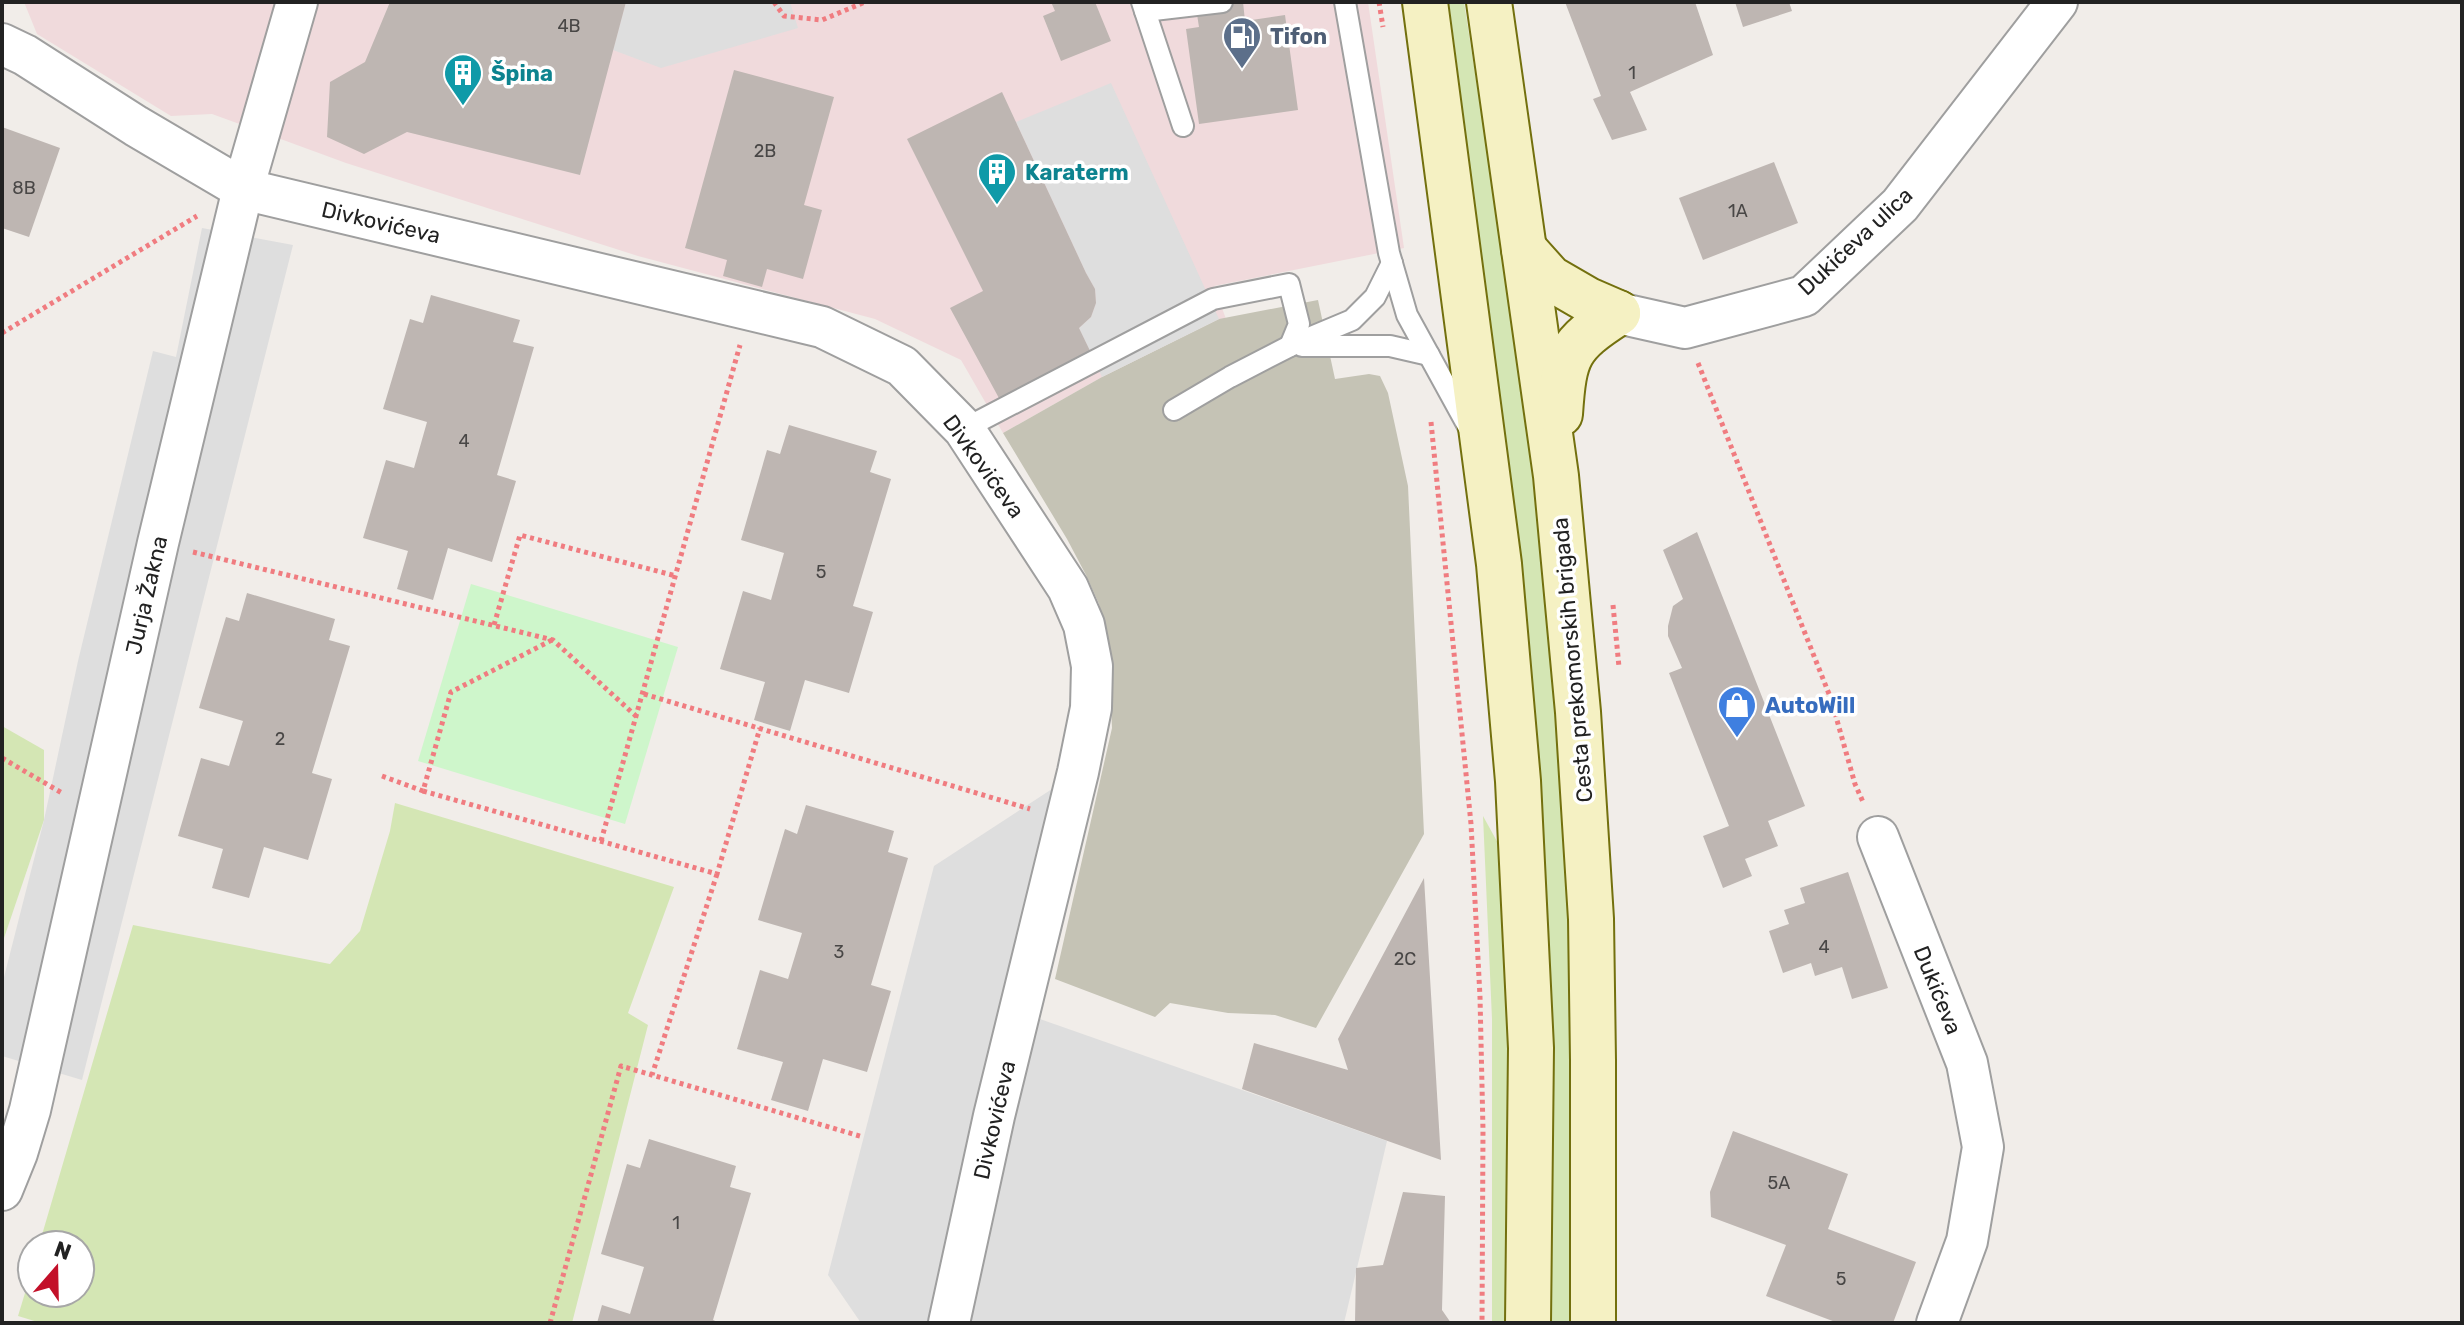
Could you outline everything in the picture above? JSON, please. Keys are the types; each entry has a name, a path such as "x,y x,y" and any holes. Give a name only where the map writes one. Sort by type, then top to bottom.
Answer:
{"main road":[{"path":"1425,2 1499,564 1524,886 1531,1048 1528,1323"},
{"name":"Cesta prekomorskih brigada","path":"1489,2 1556,476 1578,712 1591,919 1593,1323"},
{"path":"1524,249 1550,278 1618,313"},
{"path":"1556,476 1563,372 1575,347 1591,330 1618,313"}],"street":[{"name":"Jurja Žakna","path":"2,1190 30,1110 158,543 243,189 297,2"},
{"name":"Dukićeva ulica","path":"1618,313 1685,328 1804,296 1900,205 2057,2"},
{"name":"Divkovićeva","path":"2,44 25,55 243,189 822,327 902,366 964,429 1068,588 1084,625 1092,666 1091,708 994,1116 949,1323"},
{"name":"Dukićeva","path":"1878,837 1967,1063 1983,1147 1967,1241 1937,1323"}],"lane":[{"path":"1183,126 1144,7 1222,2"},
{"path":"1345,2 1392,263 1407,315 1486,458"},
{"path":"1174,410 1290,346 1352,320 1375,297 1392,263"},
{"path":"964,429 1213,299 1289,284 1299,324 1290,346"},
{"path":"1290,346 1390,346 1429,355"}],"path":[{"path":"774,2 784,16 822,20 865,2"},
{"path":"2,333 243,189"},
{"path":"601,841 750,310"},
{"path":"1685,328 1831,699 1855,784 1878,837"},
{"path":"1430,413 1471,824 1483,1100 1482,1323"},
{"path":"494,625 520,535 676,576"},
{"path":"158,543 553,640 637,717"},
{"path":"423,791 451,692 553,640"},
{"path":"644,694 1066,820"},
{"path":"652,1075 760,728"},
{"path":"2,758 98,813"},
{"path":"382,776 423,791 717,874"},
{"path":"550,1323 621,1066 863,1137"}],"shaded area":[{"path":"24,2 1368,2 1404,248 1214,286 1226,319 1219,319 1102,377 1003,433 961,360 875,319 638,256 346,163 212,114 171,116 37,34"},
{"path":"626,2 790,2 798,28 661,68 613,50"},
{"path":"1111,83 1219,319 1102,377 1079,328 1091,317 1096,303 1095,289 1016,122"},
{"path":"202,228 293,245 82,1080 2,1056 2,985 44,820 78,661 153,351 176,357"},
{"path":"1318,300 1335,379 1369,374 1380,376 1388,393 1408,486 1424,834 1316,1028 1275,1015 1228,1013 1170,1003 1155,1017 1055,979 1112,728 1109,662 1099,604 1086,575 1003,433 1102,377 1219,319"},
{"path":"1078,772 1020,1012 1387,1141 1344,1323 861,1323 828,1275 934,866"}],"green space":[{"path":"1449,2 1464,2 1494,195 1531,464 1560,753 1574,1044 1570,1323 1549,1323 1509,470"},
{"path":"471,584 678,647 625,824 418,761"},
{"path":"2,726 44,750 44,820 2,944"},
{"path":"395,803 674,887 628,1013 648,1025 572,1323 41,1323 18,1316 20,1309 96,1309 96,1229 44,1229 133,925 330,964 360,931 390,831"},
{"path":"1483,816 1499,845 1508,1051 1507,1323 1492,1323 1492,1019"}],"building":[{"name":"Špina","path":"390,2 626,2 580,175 407,132 364,154 327,137 330,82 365,62"},
{"path":"1051,2 1095,2 1111,41 1061,61 1043,16 1055,11"},
{"name":"Tifon","path":"1195,2 1243,2 1245,21 1285,15 1298,110 1199,124 1186,29 1199,27"},
{"path":"1565,2 1695,2 1713,55 1630,92 1647,130 1612,140 1593,99 1601,96"},
{"path":"1735,2 1789,2 1792,11 1743,27"},
{"path":"734,70 834,97 804,205 822,210 803,279 767,269 762,287 723,276 727,260 685,248"},
{"name":"Karaterm","path":"1002,92 1095,289 1096,303 1091,317 1079,328 1092,355 1000,400 950,308 983,291 907,139"},
{"path":"2,127 60,148 29,237 2,228"},
{"path":"1774,162 1798,223 1703,260 1679,198"},
{"path":"431,295 520,320 513,342 534,347 497,475 516,481 492,562 448,548 433,600 397,589 408,551 363,538 386,460 414,468 427,422 383,409 410,319 423,323"},
{"path":"789,425 877,451 870,472 891,479 853,606 873,612 849,693 805,680 790,731 754,720 765,682 720,669 743,591 771,600 784,553 741,540 767,450 780,454"},
{"name":"AutoWill","path":"1697,532 1805,806 1768,821 1778,846 1745,859 1752,876 1723,888 1703,836 1729,826 1669,673 1682,668 1668,636 1668,626 1673,606 1683,599 1663,550"},
{"path":"247,593 335,619 329,640 350,646 312,773 332,779 308,860 264,847 249,898 212,888 223,849 178,836 201,758 229,766 243,721 199,708 226,617 239,621"},
{"path":"806,805 894,831 888,852 908,858 871,985 891,991 867,1072 823,1059 808,1111 771,1100 783,1062 737,1049 760,970 788,979 802,933 758,920 785,829 797,834"},
{"path":"1848,872 1888,988 1852,999 1842,967 1815,976 1811,963 1783,973 1769,931 1789,924 1784,910 1805,903 1800,888"},
{"path":"1424,878 1441,1160 1242,1089 1254,1043 1348,1070 1338,1039"},
{"path":"1733,1131 1848,1174 1828,1229 1916,1262 1893,1323 1838,1323 1766,1296 1786,1245 1711,1217 1710,1192"},
{"path":"649,1139 736,1166 730,1187 751,1193 713,1320 720,1323 597,1323 602,1305 630,1314 644,1267 601,1254 627,1164 640,1168"},
{"path":"1403,1192 1445,1196 1442,1310 1451,1323 1355,1323 1356,1268 1383,1265"}],"place":[{"name":"Tifon","path":"1242,70"},
{"name":"Špina","path":"463,107"},
{"name":"Karaterm","path":"997,206"},
{"name":"AutoWill","path":"1737,739"}]}
